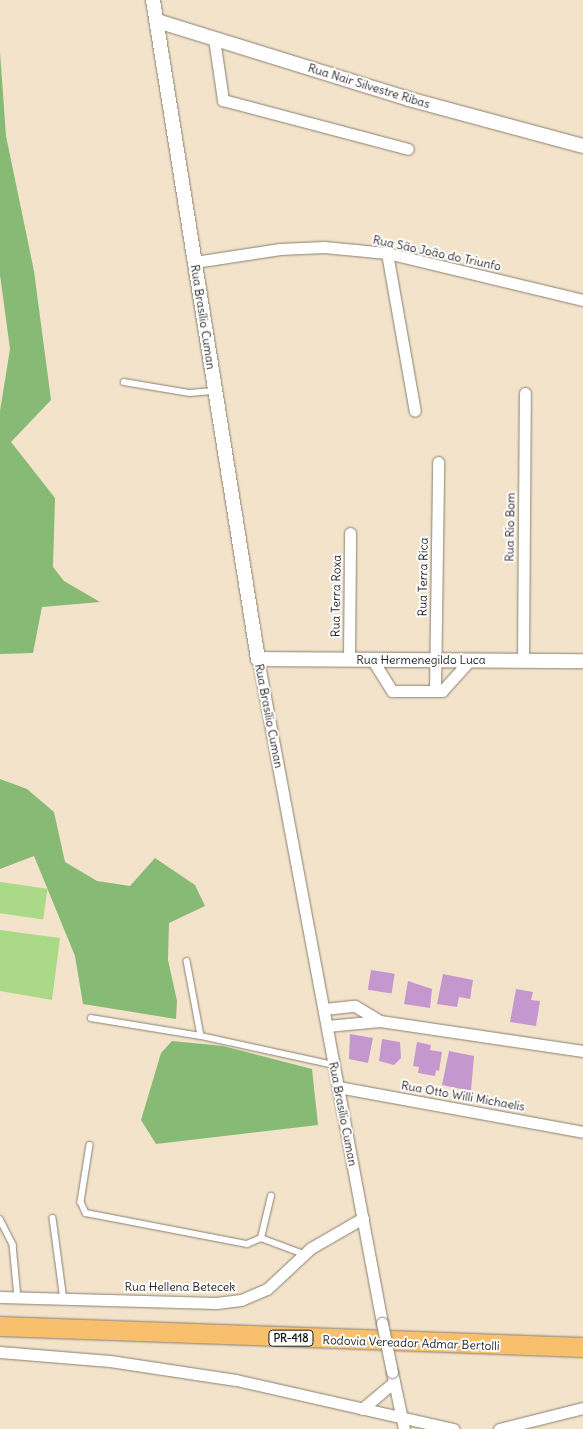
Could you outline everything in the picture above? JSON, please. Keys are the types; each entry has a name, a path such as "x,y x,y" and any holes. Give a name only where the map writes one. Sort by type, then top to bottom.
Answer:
{"highway":[{"name":"Rodovia Vereador Admar Bertolli","path":"0,1326 583,1347"}],"street":[{"name":"Rua Brasílio Cuman","path":"153,0 258,659 401,1426"},
{"name":"Rua Nair Silvestre Ribas","path":"157,21 409,99 583,146"},
{"path":"214,39 223,100 408,150"},
{"name":"Rua São João do Triunfo","path":"195,262 280,250 324,247 387,253 583,300"},
{"path":"387,253 414,411"},
{"name":"Rua Rio Bom","path":"523,660 526,393"},
{"name":"Rua Terra Rica","path":"435,691 438,462"},
{"name":"Rua Terra Roxa","path":"348,659 350,533"},
{"name":"Rua Hermenegildo Luca","path":"258,659 583,661"},
{"path":"372,659 392,691 442,691 470,660"},
{"path":"324,1009 355,1006 380,1021"},
{"path":"327,1026 380,1021 583,1051"},
{"name":"Rua Otto Willi Michaelis","path":"338,1087 583,1132"},
{"name":"Rua Hellena Betecek","path":"0,1297 216,1303 241,1300 267,1289 304,1254 363,1218"},
{"path":"0,1352 101,1360 236,1380 362,1409 401,1426 454,1429"},
{"path":"362,1409 393,1377"},
{"path":"499,1429 583,1408"}],"lane":[{"path":"124,382 190,392 215,391"},
{"path":"187,961 201,1036"},
{"path":"91,1018 201,1036 334,1065"},
{"path":"90,1145 81,1202 83,1211 247,1244 261,1238 304,1254"},
{"path":"261,1238 271,1196"},
{"path":"53,1218 64,1300"},
{"path":"0,1219 13,1245 18,1298"}],"green space":[{"path":"0,52 6,136 34,271 51,400 11,442 55,498 53,567 64,581 100,602 42,607 33,653 0,654 0,411 10,349 0,275"},
{"path":"0,779 27,789 54,812 65,862 97,881 130,886 155,858 195,885 205,906 169,923 168,960 177,1001 176,1019 83,1004 75,956 34,856 0,869"},
{"path":"0,882 48,889 43,919 0,913"},
{"path":"0,930 60,938 52,1000 0,991"},
{"path":"172,1041 223,1046 312,1069 318,1125 156,1144 141,1120 161,1053"}],"building":[{"path":"371,970 395,974 392,994 368,990"},
{"path":"443,974 473,980 470,999 459,997 457,1007 437,1004"},
{"path":"408,981 432,989 430,1008 404,1004"},
{"path":"516,989 533,992 531,1000 540,1001 536,1026 510,1022"},
{"path":"350,1034 373,1038 368,1063 349,1059"},
{"path":"382,1039 400,1042 401,1058 394,1065 379,1061"},
{"path":"417,1042 431,1045 430,1050 442,1052 439,1071 436,1070 435,1076 418,1073 419,1067 413,1066"},
{"path":"449,1051 474,1056 471,1091 442,1085"}]}
